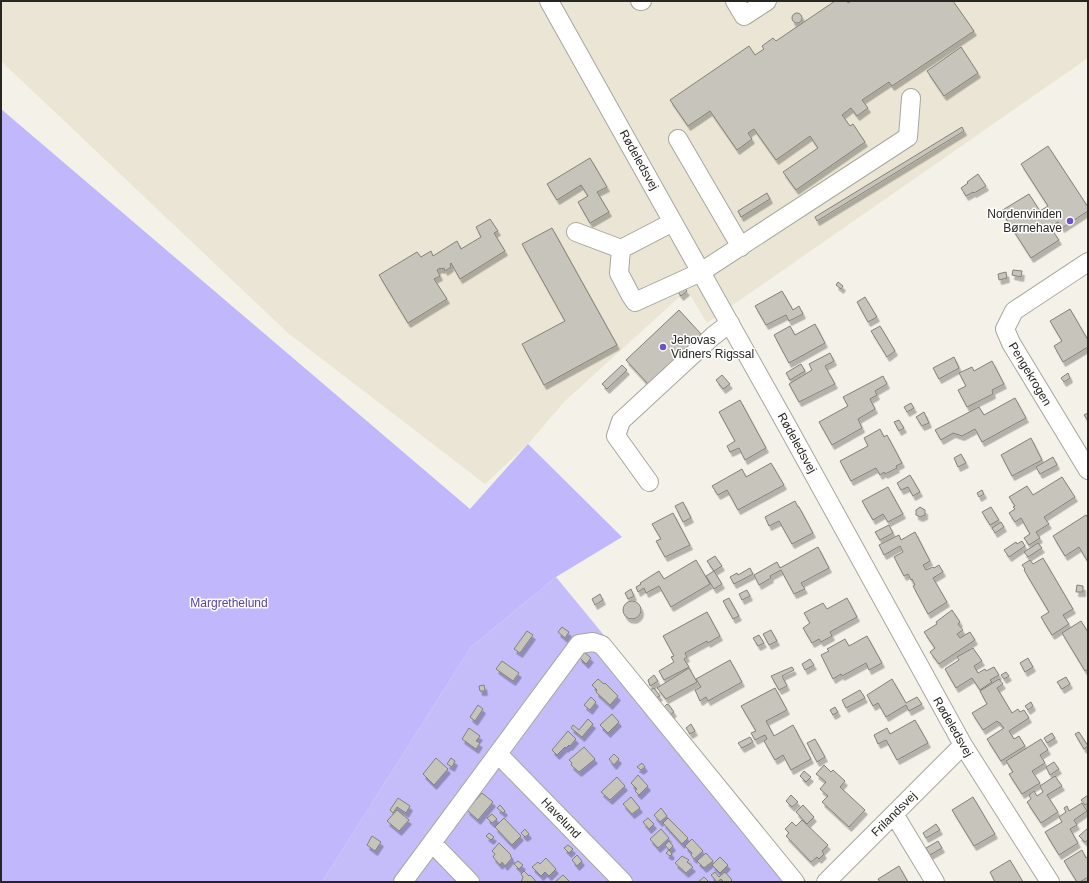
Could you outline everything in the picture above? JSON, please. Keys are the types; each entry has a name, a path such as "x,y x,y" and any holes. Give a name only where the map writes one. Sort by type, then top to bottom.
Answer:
{"street":[{"name":"Rødeledsvej","path":"549,1 730,323 963,745 1050,882"},
{"path":"735,1 744,16 767,1"},
{"path":"621,248 619,273 635,302 701,272 908,138 911,98"},
{"path":"678,139 741,247"},
{"path":"576,232 621,248 673,222"},
{"name":"Pengekrogen","path":"1088,262 1014,310 1005,329 1011,343 1088,470"},
{"path":"649,482 616,436 621,421 713,336 730,323"},
{"path":"403,882 579,644 593,642 602,645 795,882"},
{"name":"Frilandsvej","path":"826,882 963,745"},
{"name":"Havelund","path":"498,754 624,882"},
{"path":"894,814 935,882"},
{"path":"432,843 470,882"}],"shaded area":[{"path":"1,1 1088,1 1088,58 707,323 687,290 564,402 528,444 485,484 288,333 1,61"},
{"path":"556,577 807,882 322,882 471,647"}],"green space":[{"name":"Margrethelund","path":"1,109 470,509 528,444 622,537 556,577 471,647 322,882 1,882"}],"building":[{"path":"835,1 847,1 848,3 851,1 953,1 974,31 892,86 889,82 862,100 868,108 857,116 851,108 842,115 850,126 853,124 865,142 796,190 783,172 818,148 810,136 776,160 754,129 748,133 752,139 737,150 710,111 688,126 670,100 749,46 755,55 764,49 762,46 773,38 776,41"},
{"path":"795,13 799,13 801,14 801,22 795,23 792,20 792,16"},
{"path":"961,47 978,73 944,96 927,71"},
{"path":"962,127 964,131 817,221 815,217"},
{"path":"1048,146 1088,207 1088,211 1062,228 1058,222 1050,227 1059,240 1031,258 1001,211 1029,194 1040,211 1048,206 1021,164"},
{"path":"590,158 607,187 597,192 609,212 590,223 578,202 588,196 581,185 557,200 547,184"},
{"path":"978,174 986,186 966,196 961,188"},
{"path":"767,193 770,199 741,217 738,211"},
{"path":"490,219 498,231 494,233 505,251 460,279 451,263 451,267 445,271 444,268 437,270 440,276 434,279 447,299 408,323 379,275 417,252 421,257 431,251 433,256 457,241 461,249 481,237 476,227"},
{"path":"552,228 617,345 544,385 522,344 565,321 522,244"},
{"path":"1013,270 1022,271 1021,277 1012,275"},
{"path":"1006,272 1007,278 999,280 998,274"},
{"path":"838,282 843,286 841,289 836,285"},
{"path":"683,286 687,291 681,296 677,291"},
{"path":"782,291 793,310 799,306 803,314 789,321 786,315 766,325 755,306"},
{"path":"865,297 877,317 868,322 857,302"},
{"path":"1070,309 1088,340 1088,347 1063,362 1054,346 1062,341 1050,321"},
{"name":"Jehovas Vidners Rigssal","path":"679,310 701,334 648,384 626,360"},
{"path":"815,324 825,343 789,363 774,335 790,326 795,335"},
{"path":"880,326 895,351 887,357 871,331"},
{"path":"830,353 834,361 825,366 835,384 799,402 789,384 812,370 809,364"},
{"path":"954,357 959,368 939,379 933,368"},
{"path":"992,361 1004,384 992,390 993,394 967,407 958,390 966,386 959,373 972,367 974,371"},
{"path":"801,364 805,371 790,380 786,373"},
{"path":"622,365 627,370 607,389 602,384"},
{"path":"1068,373 1070,378 1064,382 1061,378"},
{"path":"722,375 730,384 723,389 716,380"},
{"path":"883,376 887,384 875,391 877,395 870,399 875,409 858,419 862,428 832,445 819,422 848,406 843,397"},
{"path":"1015,398 1026,418 982,442 975,429 962,436 953,433 941,440 935,430 979,407 984,415"},
{"path":"740,400 766,448 745,460 739,448 730,452 727,446 735,441 719,412"},
{"path":"911,403 914,408 907,412 904,407"},
{"path":"924,412 929,423 922,426 916,417"},
{"path":"1088,413 1088,421 1084,415"},
{"path":"899,420 904,428 899,431 894,422"},
{"path":"880,429 884,437 887,435 902,463 896,466 897,468 885,474 884,472 880,475 876,468 851,481 840,461 868,446 864,438"},
{"path":"1031,438 1042,460 1012,476 1001,455"},
{"path":"961,454 966,463 958,467 954,458"},
{"path":"1053,457 1057,465 1040,474 1036,467"},
{"path":"771,463 784,485 738,510 727,490 718,495 712,486 742,469 746,477"},
{"path":"910,475 920,492 913,496 908,487 901,490 897,483"},
{"path":"1062,477 1075,497 1044,517 1049,524 1036,532 1040,538 1029,545 1024,538 1030,534 1021,518 1015,522 1009,513 1015,509 1013,507 1015,506 1009,497 1027,486 1033,495"},
{"path":"888,487 903,514 888,522 883,514 873,520 862,501"},
{"path":"982,490 984,494 979,497 977,493"},
{"path":"795,501 813,533 792,544 779,521 769,526 765,517"},
{"path":"683,502 691,518 683,522 675,506"},
{"path":"920,507 925,510 925,515 920,517 916,515 916,510"},
{"path":"991,507 999,520 990,525 982,512"},
{"path":"673,513 690,545 665,557 656,541 661,539 652,524"},
{"path":"1086,515 1088,518 1088,562 1079,547 1065,556 1053,536"},
{"path":"1001,522 1004,527 995,533 992,528"},
{"path":"889,525 893,533 880,540 875,532"},
{"path":"915,532 930,561 923,565 926,570 939,565 943,572 933,578 947,602 928,614 913,586 915,585 912,579 911,580 908,574 904,576 894,557 903,552 900,546 884,555 879,545 899,535 901,540"},
{"path":"1022,541 1025,546 1009,557 1004,550 1016,542 1017,544"},
{"path":"1038,543 1042,548 1028,557 1024,552"},
{"path":"818,547 829,568 801,583 805,589 794,594 781,570 770,576 771,578 759,585 754,575 777,562 780,568"},
{"path":"715,556 722,566 714,571 707,561"},
{"path":"1043,558 1073,609 1063,615 1069,624 1052,635 1041,617 1049,612 1022,565 1030,560 1033,564"},
{"path":"696,560 710,584 671,607 659,586 646,593 644,588 638,592 636,587 641,584 640,583 659,571 664,579"},
{"path":"750,568 753,574 734,584 730,577 737,573 738,575"},
{"path":"714,571 722,584 714,589 706,576"},
{"path":"1077,585 1083,586 1083,592 1076,592"},
{"path":"631,589 634,596 628,599 625,593"},
{"path":"747,590 750,596 742,600 739,594"},
{"path":"600,594 603,600 595,605 592,599"},
{"path":"729,598 739,616 733,619 723,601"},
{"path":"847,598 857,617 830,632 832,636 821,642 819,639 812,643 803,628 810,623 804,613 823,603 827,609"},
{"path":"632,601 638,604 641,610 638,616 632,619 626,616 623,610 626,604"},
{"path":"952,610 960,622 958,624 963,630 957,634 960,638 970,632 975,640 939,664 930,652 935,648 924,632 937,624 936,622"},
{"path":"707,612 720,636 685,653 687,657 684,659 689,667 664,680 659,671 674,662 671,657 674,656 663,636"},
{"path":"1081,621 1088,632 1088,669 1085,671 1062,633"},
{"path":"562,627 569,632 565,638 558,632"},
{"path":"771,630 777,641 769,645 763,634"},
{"path":"527,631 533,635 520,653 514,649"},
{"path":"759,635 764,643 758,646 753,638"},
{"path":"867,636 882,663 869,670 866,663 842,676 841,674 833,679 821,655 829,651 827,649 845,639 849,646"},
{"path":"973,648 982,661 974,666 978,673 985,669 986,671 994,667 999,675 990,680 992,682 980,690 972,678 956,688 945,669 959,660 957,657"},
{"path":"584,652 591,658 586,664 579,657"},
{"path":"1028,658 1033,667 1025,672 1020,663"},
{"path":"810,659 814,665 805,670 802,664"},
{"path":"730,660 742,682 708,701 706,697 700,701 695,690 701,687 696,679"},
{"path":"502,661 519,673 513,681 496,669"},
{"path":"792,667 794,670 782,676 787,686 779,690 771,676"},
{"path":"689,668 697,682 666,699 657,688"},
{"path":"1006,672 1009,676 1004,679 1001,675"},
{"path":"654,675 658,681 650,686 648,680"},
{"path":"1066,677 1070,684 1062,689 1057,682"},
{"path":"598,679 604,684 605,683 618,696 610,705 596,692 597,690 592,685"},
{"path":"892,679 906,703 917,697 922,704 909,711 906,705 886,717 878,703 873,706 867,695"},
{"path":"999,679 1003,684 997,688 1012,713 1018,709 1020,712 1024,710 1029,718 1009,731 1014,739 1019,736 1025,746 1001,761 987,739 1004,728 997,721 983,730 972,713 987,704 980,691"},
{"path":"484,685 485,691 480,691 479,686"},
{"path":"654,688 660,696 656,698 650,690"},
{"path":"775,688 787,710 766,721 774,736 793,725 811,759 791,770 783,755 775,760 764,741 767,739 765,735 755,740 751,733 756,731 741,706"},
{"path":"860,690 865,698 846,708 842,700"},
{"path":"591,697 596,702 590,710 584,705"},
{"path":"1031,702 1033,706 1028,710 1025,706"},
{"path":"667,704 674,712 670,715 664,707"},
{"path":"478,705 483,709 475,721 470,717"},
{"path":"835,707 838,712 833,715 830,710"},
{"path":"612,714 619,722 608,733 600,725"},
{"path":"588,719 593,724 582,737 571,728 573,725 579,730"},
{"path":"915,720 928,743 897,760 886,740 878,744 874,735 887,728 890,734"},
{"path":"691,724 695,731 690,734 686,728"},
{"path":"469,728 480,736 476,741 480,743 476,749 462,739"},
{"path":"568,731 576,739 570,746 565,747 557,755 552,750"},
{"path":"1079,732 1088,746 1084,749 1075,734"},
{"path":"1052,733 1055,738 1047,743 1044,738"},
{"path":"750,737 753,742 742,748 738,743"},
{"path":"815,739 825,757 817,762 807,743"},
{"path":"1041,739 1048,750 1040,755 1045,763 1032,771 1040,783 1022,794 1009,774 1013,772 1006,761"},
{"path":"584,747 595,759 579,772 571,765 572,763 569,760"},
{"path":"614,754 619,759 614,765 609,759"},
{"path":"436,758 448,769 434,785 423,774"},
{"path":"451,758 455,761 452,767 447,764"},
{"path":"1054,762 1059,769 1050,775 1046,767"},
{"path":"642,763 645,767 641,770 637,767"},
{"path":"824,765 831,772 833,770 845,781 840,787 865,810 849,827 822,802 828,796 820,789 826,782 816,774"},
{"path":"804,771 811,777 806,782 800,776"},
{"path":"638,775 648,786 639,795 635,791 637,789 631,783"},
{"path":"1055,776 1062,786 1047,795 1058,812 1041,823 1027,802 1031,799 1029,795 1034,791 1037,796 1043,792 1040,786"},
{"path":"617,777 625,786 610,800 601,792"},
{"path":"482,793 493,802 478,820 467,810"},
{"path":"791,795 798,802 792,807 786,801"},
{"path":"1088,795 1088,803 1085,805 1081,800"},
{"path":"631,797 640,808 632,814 623,804"},
{"path":"973,797 995,834 974,846 952,810"},
{"path":"398,798 410,806 406,813 397,807 393,813 390,810"},
{"path":"1082,803 1087,811 1074,820 1077,825 1070,829 1078,843 1059,855 1045,832 1062,822 1059,817 1066,812 1064,808 1067,806 1069,811"},
{"path":"500,805 505,811 503,813 497,808"},
{"path":"803,805 814,817 807,824 796,812"},
{"path":"661,808 667,816 660,822 654,815"},
{"path":"397,810 409,820 399,831 387,821"},
{"path":"492,814 497,819 492,823 487,818"},
{"path":"504,818 521,836 512,845 495,827"},
{"path":"648,818 654,824 649,829 643,822"},
{"path":"668,818 688,838 682,844 663,823"},
{"path":"802,820 828,845 822,851 824,854 819,859 817,857 811,862 786,836 789,833 785,829 792,822 796,826"},
{"path":"936,824 940,830 926,838 923,833"},
{"path":"1088,828 1088,840 1085,842 1079,836"},
{"path":"525,829 529,834 525,837 521,833"},
{"path":"661,829 669,838 658,848 650,839"},
{"path":"489,833 494,837 491,840 486,836"},
{"path":"372,836 381,842 375,851 367,845"},
{"path":"692,839 703,851 694,859 691,855 692,853 685,846"},
{"path":"669,841 673,846 669,850 665,845"},
{"path":"938,841 942,848 930,855 926,848"},
{"path":"499,843 511,855 510,856 512,858 505,866 502,862 500,865 493,857 495,854 492,851"},
{"path":"568,845 573,849 569,853 564,848"},
{"path":"669,850 672,854 670,856 666,853"},
{"path":"1082,850 1086,858 1088,857 1088,877 1080,882 1077,882 1064,861"},
{"path":"706,853 713,861 704,868 697,861"},
{"path":"577,855 582,861 577,866 572,860"},
{"path":"682,856 689,860 687,862 693,867 686,873 675,863"},
{"path":"720,857 728,865 720,873 712,865"},
{"path":"546,858 556,869 549,876 545,872 541,876 532,867 538,862 540,864"},
{"path":"1010,860 1023,882 995,882 990,872"},
{"path":"518,861 523,865 519,869 514,864"},
{"path":"899,866 908,882 880,882 878,879"},
{"path":"524,871 535,880 535,882 521,882 523,877 521,874"},
{"path":"715,872 719,877 725,872 732,880 730,882 724,882 721,879 717,882 711,875"},
{"path":"563,875 570,882 555,882"},
{"path":"704,877 709,882 698,882"}],"place":[{"name":"Nordenvinden Børnehave","path":"1070,221"},
{"name":"Jehovas Vidners Rigssal","path":"663,347"}]}
